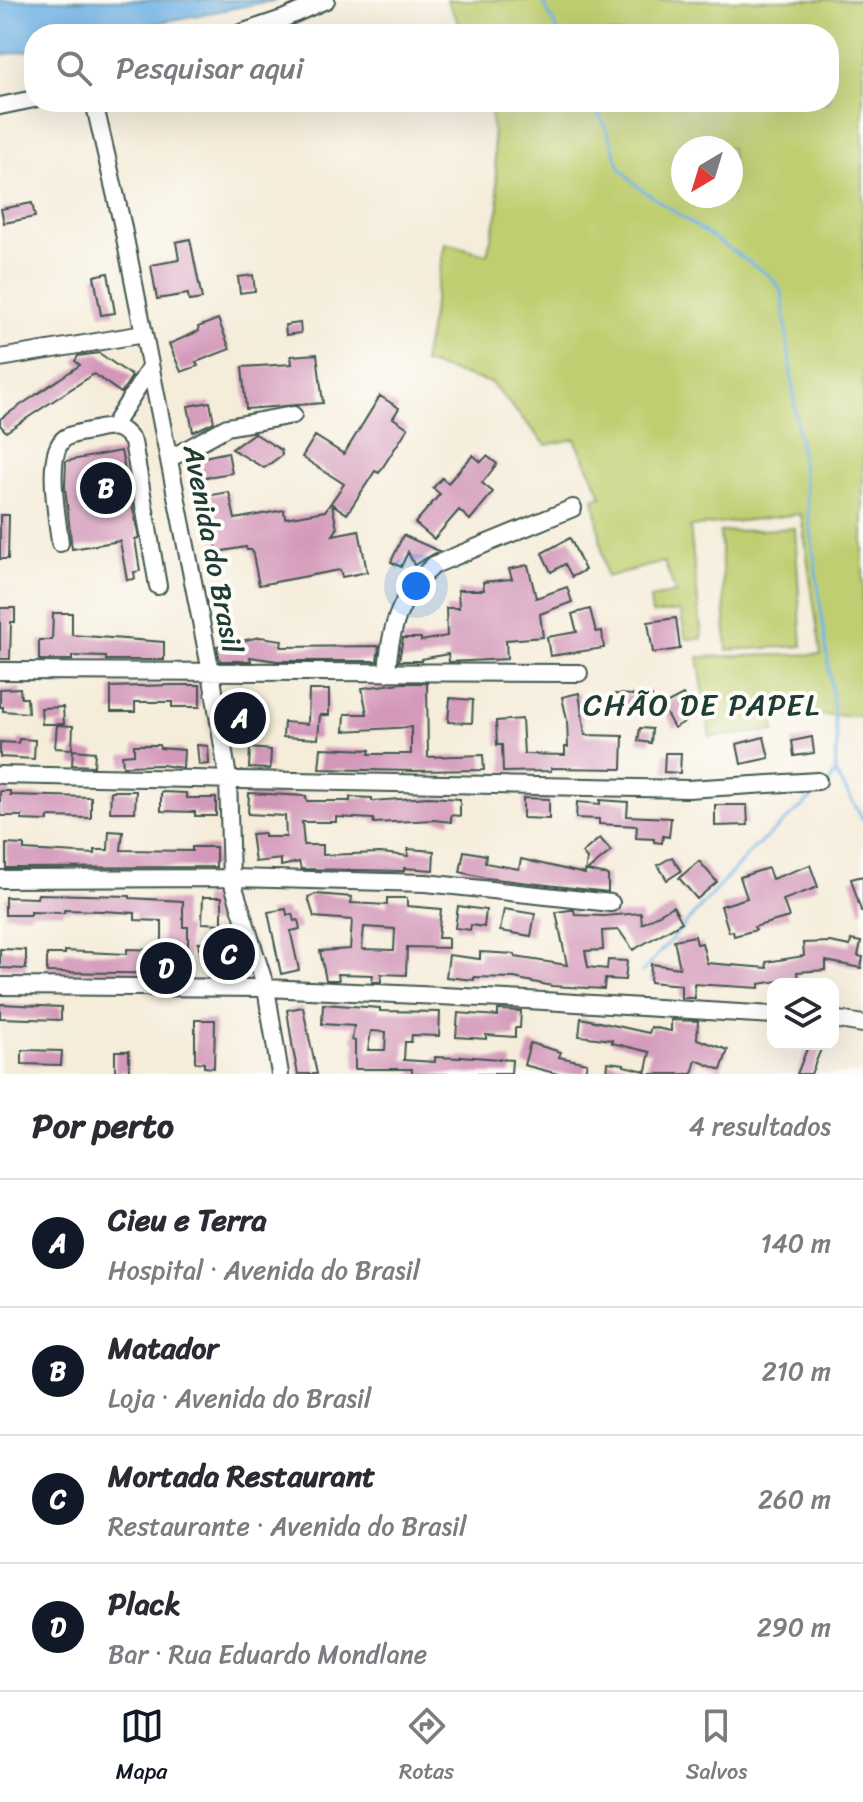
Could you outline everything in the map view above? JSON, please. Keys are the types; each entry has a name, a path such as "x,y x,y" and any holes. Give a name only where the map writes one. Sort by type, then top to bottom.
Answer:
{"street":[{"path":"267,24 326,0"},
{"path":"0,106 24,101"},
{"name":"Avenida do Brasil","path":"96,112 122,223 211,672 228,778 231,878 266,988 280,1074"},
{"path":"0,358 144,334"},
{"path":"113,426 150,368"},
{"path":"169,459 227,427 293,415"},
{"path":"60,543 53,460 58,446 65,437 113,426 125,431 133,442 158,586"},
{"path":"387,673 390,637 404,601 434,565 573,508"},
{"path":"0,671 579,673"},
{"path":"0,775 688,789 818,781"},
{"path":"0,879 231,878 426,883 611,903"},
{"path":"0,986 266,988 767,1015"},
{"path":"839,1020 863,1024"}],"green space":[{"path":"447,0 863,0 863,716 772,715 775,731 710,737 698,657 821,654 801,514 690,527 702,639 686,639 680,611 652,614 650,598 676,593 664,562 606,577 594,498 602,496 575,439 546,445 491,383 423,363 445,243 487,254 499,207 491,112 839,112 839,24 459,24"},
{"path":"795,528 802,646 727,650 720,532"}],"water":[{"path":"0,0 277,0 151,24 24,24 24,51 0,55"}],"building":[{"path":"32,203 35,217 4,223 1,209"},
{"path":"190,239 202,299 189,301 188,294 157,299 151,265 179,260 176,242"},
{"path":"108,273 115,313 101,315 94,276"},
{"path":"253,275 255,291 240,293 238,277"},
{"path":"218,319 230,349 196,362 198,366 181,372 169,344"},
{"path":"300,323 301,333 286,335 285,325"},
{"path":"99,353 132,376 121,393 94,374 6,432 0,425 0,419 80,365 75,361 78,356"},
{"path":"317,354 323,403 246,409 242,367 292,364 291,356"},
{"path":"380,396 399,408 393,418 408,428 347,514 332,504 337,529 333,535 359,530 367,572 342,577 340,570 259,585 252,550 246,547 217,552 206,496 229,492 235,519 284,510 285,518 325,511 344,484 302,457 315,436 344,454"},
{"path":"210,402 214,422 193,432 188,406"},
{"path":"254,433 281,450 282,455 264,468 232,449"},
{"path":"121,451 139,538 135,539 140,571 134,572 135,579 127,580 120,541 72,549 65,487 66,461"},
{"path":"228,452 232,473 194,479 190,460"},
{"path":"473,455 481,462 487,456 497,464 482,483 493,492 470,520 459,510 434,539 415,523 440,494 433,488 442,478 448,483"},
{"path":"0,515 9,515 8,559 0,559"},
{"path":"403,535 439,551 414,565 408,552 401,567 391,562"},
{"path":"570,538 585,570 572,577 565,564 551,572 542,553"},
{"path":"528,565 536,598 567,587 572,602 540,614 543,637 506,640 507,659 449,662 448,654 421,661 399,661 403,638 421,638 421,641 447,636 446,608 459,608 458,590 484,590 483,582 512,579 509,569"},
{"path":"0,608 15,608 15,622 11,622 10,659 0,659"},
{"path":"590,609 596,632 602,631 604,648 550,656 547,637 577,632 572,614"},
{"path":"53,613 72,613 72,635 164,642 164,660 106,660 106,657 72,656 72,660 39,660 39,640 52,640"},
{"path":"676,618 680,649 653,653 648,622"},
{"path":"260,637 282,640 281,647 379,646 377,661 277,661 250,657 251,661 220,661 217,646"},
{"path":"427,683 428,757 483,755 484,770 319,769 321,748 370,750 369,754 411,754 411,727 344,731 345,714 367,714 362,688"},
{"path":"200,685 200,707 172,707 172,702 135,702 135,712 111,712 111,687"},
{"path":"20,688 21,698 27,698 28,713 3,711 0,707 0,689"},
{"path":"309,690 329,690 329,715 320,715 318,739 283,737 284,722 308,724"},
{"path":"579,693 585,735 623,736 622,769 551,768 551,771 503,772 502,745 497,745 496,721 522,719 524,754 565,755 565,747 568,747 567,720 562,697"},
{"path":"615,694 652,696 651,713 614,709"},
{"path":"683,695 695,716 674,728 662,706"},
{"path":"450,698 473,700 472,723 448,722"},
{"path":"252,706 257,730 239,734 233,710"},
{"path":"63,707 64,724 42,724 41,708"},
{"path":"57,725 73,726 72,749 55,748"},
{"path":"640,728 652,729 651,743 638,741"},
{"path":"764,737 769,758 741,764 737,744"},
{"path":"812,737 814,753 794,756 792,741"},
{"path":"19,739 35,740 34,759 0,757 0,742 18,743"},
{"path":"134,745 159,745 160,748 184,750 183,768 123,766 122,755 134,754"},
{"path":"197,745 208,746 209,764 199,765"},
{"path":"250,748 271,750 270,769 249,768"},
{"path":"73,750 95,752 94,766 72,765"},
{"path":"665,753 681,753 680,773 664,772"},
{"path":"0,791 10,791 10,795 91,797 91,818 48,817 48,821 0,816"},
{"path":"111,791 136,791 135,812 110,812"},
{"path":"161,792 186,793 186,798 216,798 216,816 161,811"},
{"path":"249,793 306,796 307,801 350,801 350,797 372,798 372,801 429,797 460,799 460,816 451,815 451,822 374,823 373,819 336,817 336,822 302,822 304,845 323,845 323,855 381,853 408,856 408,849 434,851 433,870 301,869 299,862 281,866 281,859 255,862 251,834 286,837 285,816 248,814"},
{"path":"523,798 549,799 549,819 523,818"},
{"path":"600,800 628,802 627,816 671,818 669,837 663,836 662,843 654,842 654,839 636,838 637,826 599,824 599,819 576,818 577,802 600,804"},
{"path":"715,805 747,805 748,825 715,826"},
{"path":"109,831 123,832 121,850 192,851 192,847 216,847 216,867 6,868 6,844 24,845 24,850 95,854 95,850 108,850"},
{"path":"600,838 611,851 587,871 608,875 608,892 486,878 460,872 464,851 486,855 485,863 519,869 521,859 585,874 587,859 582,853"},
{"path":"672,857 681,871 667,880 658,865"},
{"path":"699,861 717,882 697,899 679,878"},
{"path":"810,865 818,887 783,900 789,917 734,936 733,931 729,932 721,906 747,898 740,877 768,868 772,879"},
{"path":"863,876 863,911 861,911 851,879"},
{"path":"38,894 130,896 183,901 183,927 188,927 188,974 47,972 47,954 65,954 65,951 127,954 127,949 162,950 162,921 135,920 135,913 103,911 64,910 64,913 5,915 5,897 37,898"},
{"path":"316,894 352,897 351,903 387,905 387,898 407,898 407,906 441,909 438,938 448,938 448,948 407,947 406,975 381,974 381,982 372,982 373,975 338,974 339,980 326,980 320,951 350,949 352,920 314,917 308,897","holes":["364,927 395,929 394,950 362,949"]},
{"path":"203,897 222,897 222,924 202,923"},
{"path":"458,906 486,910 484,927 471,925 470,930 455,928"},
{"path":"673,906 682,922 633,950 619,930 602,931 603,950 585,951 588,967 607,969 608,960 627,961 625,980 605,979 604,989 552,986 514,978 474,977 474,980 446,977 449,955 480,959 480,952 515,954 515,957 567,965 556,912 574,910 575,915 604,916 641,913 642,924"},
{"path":"286,909 287,915 292,914 294,921 298,920 300,929 291,931 299,970 281,974 268,912"},
{"path":"504,909 535,914 531,936 500,931"},
{"path":"232,936 238,961 203,965 198,943"},
{"path":"695,936 697,944 702,943 707,963 767,968 766,962 804,956 803,943 830,942 850,946 851,940 861,942 858,956 863,957 861,968 826,961 826,970 797,972 798,978 767,978 767,983 759,984 759,988 694,984 695,998 681,998 681,985 650,982 651,964 680,968 674,940"},
{"path":"0,949 26,950 26,969 0,968"},
{"path":"0,1004 61,1007 61,1020 0,1018"},
{"path":"323,1004 380,1008 380,1011 440,1012 439,1036 412,1035 411,1042 405,1042 404,1060 435,1062 435,1057 461,1056 512,1060 511,1074 412,1074 412,1069 355,1069 354,1026 322,1024","holes":["371,1031 386,1032 385,1050 368,1050"]},
{"path":"303,1007 317,1074 298,1074 287,1010"},
{"path":"498,1010 521,1011 520,1028 515,1028 515,1037 456,1037 458,1013 498,1016"},
{"path":"581,1018 649,1033 651,1027 671,1031 671,1020 698,1021 697,1039 728,1050 721,1070 696,1060 692,1074 645,1074 650,1052 612,1043 612,1040 579,1036"},
{"path":"195,1020 215,1020 214,1068 195,1062"},
{"path":"530,1043 561,1052 559,1057 587,1063 584,1074 558,1074 524,1065"},
{"path":"22,1050 62,1051 61,1065 22,1064"},
{"path":"807,1050 821,1050 811,1074 797,1074"},
{"path":"115,1051 129,1051 129,1072 115,1071"},
{"path":"608,1062 624,1064 645,1071 645,1074 607,1074"}],"waterway":[{"path":"542,0 554,24"},
{"path":"598,112 620,168 638,187 771,277 782,292 832,692 837,743 835,772 863,819"},
{"path":"642,972 752,850 830,782 835,772"}],"place":[{"name":"Matador","path":"106,488"},
{"name":"Cieu e Terra","path":"240,718"},
{"name":"Mortada Restaurant","path":"229,954"},
{"name":"Plack","path":"166,968"}],"district":[{"name":"CHÃO DE PAPEL","path":"702,705"}]}
